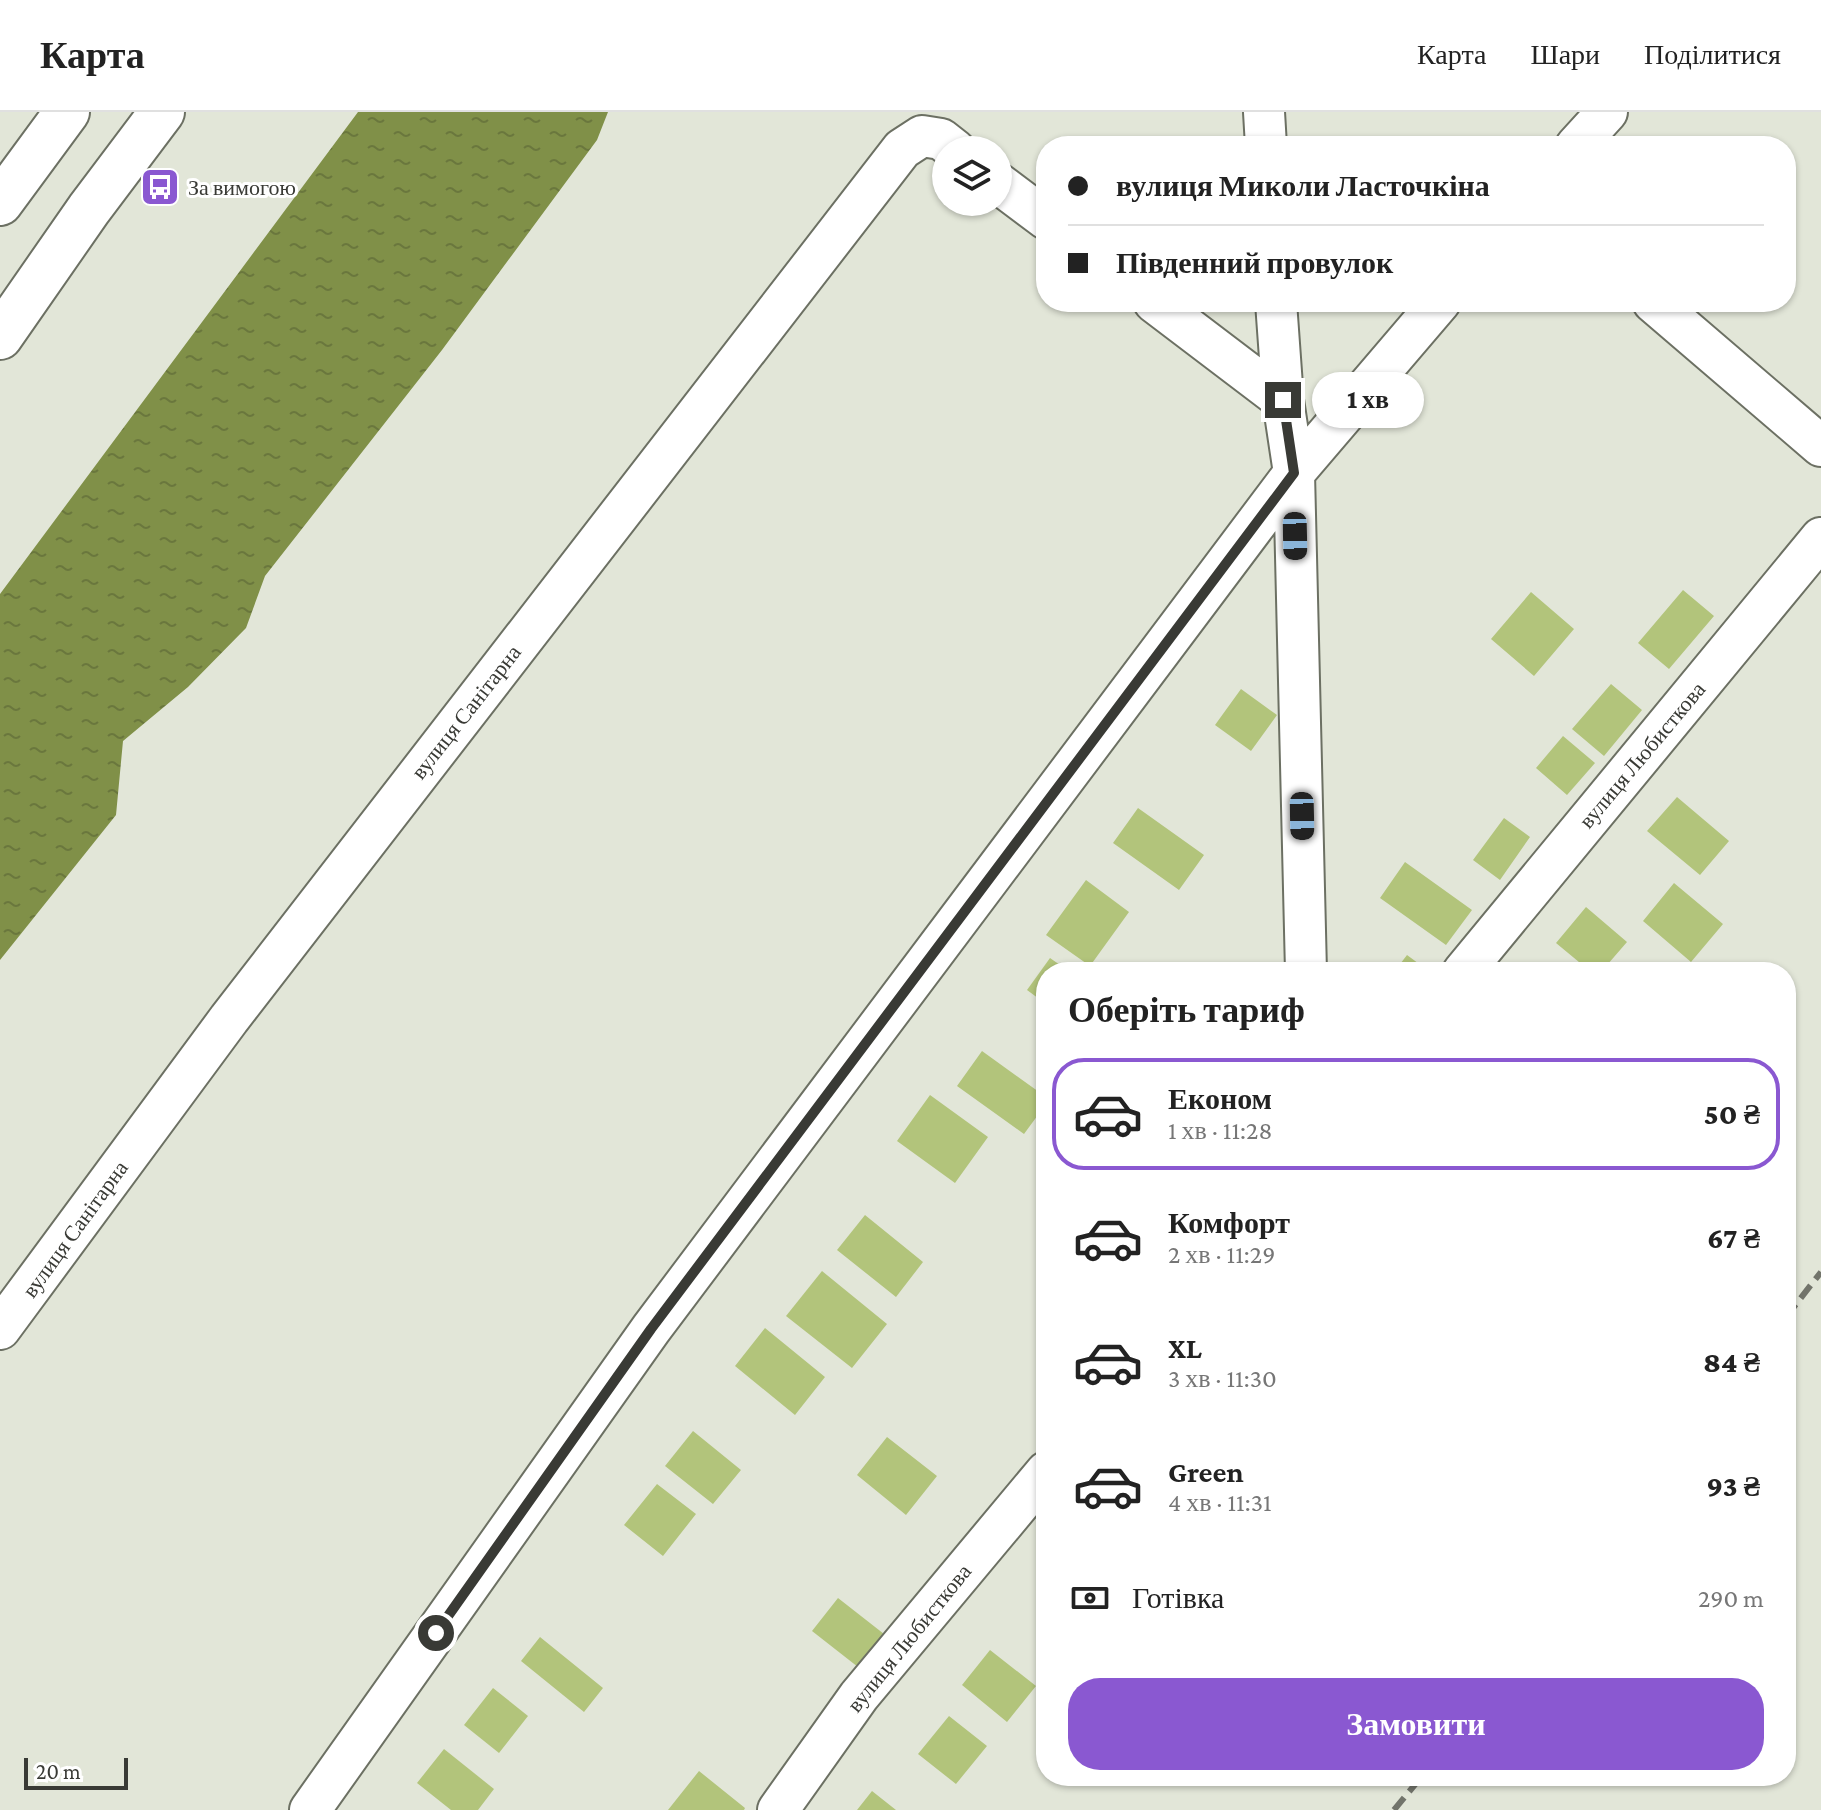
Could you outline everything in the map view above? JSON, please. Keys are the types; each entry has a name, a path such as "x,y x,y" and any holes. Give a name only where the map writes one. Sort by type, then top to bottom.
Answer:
{"main road":[{"path":"0,203 67,112"},
{"path":"0,337 89,209 162,112"}],"street":[{"path":"1264,112 1265,136"},
{"path":"1585,136 1607,112"},
{"name":"вулиця Санітарна","path":"0,1329 229,1019 902,149 922,136 932,138"},
{"path":"1012,194 1036,212"},
{"path":"1167,312 1283,400"},
{"path":"1277,312 1283,400 1294,473 1306,962"},
{"path":"310,1810 651,1329 1294,473 1431,312"},
{"path":"1665,312 1821,446"},
{"name":"вулиця Любисткова","path":"1471,962 1821,538"},
{"name":"вулиця Любисткова","path":"778,1810 859,1696 1036,1484"}],"water":[{"path":"358,112 608,112 597,140 442,350 265,576 246,628 188,687 123,741 116,815 0,960 0,594"}],"building":[{"path":"1683,590 1714,616 1669,669 1638,643"},
{"path":"1531,592 1574,629 1534,676 1491,639"},
{"path":"1611,684 1642,710 1604,756 1572,729"},
{"path":"1241,689 1277,715 1251,751 1215,725"},
{"path":"1563,736 1595,763 1567,795 1536,768"},
{"path":"1677,797 1729,841 1700,875 1647,831"},
{"path":"1138,808 1204,855 1179,890 1113,843"},
{"path":"1504,818 1530,837 1500,880 1473,860"},
{"path":"1405,862 1472,910 1446,945 1380,898"},
{"path":"1086,880 1129,912 1093,962 1084,962 1046,935"},
{"path":"1674,883 1723,924 1691,962 1643,921"},
{"path":"1586,907 1627,942 1610,962 1579,962 1556,943"},
{"path":"1407,955 1416,962 1402,962"},
{"path":"1036,977 1036,997 1027,990"},
{"path":"982,1051 1036,1090 1036,1118 1024,1134 957,1086"},
{"path":"930,1095 988,1137 955,1183 897,1141"},
{"path":"865,1215 923,1262 896,1297 837,1250"},
{"path":"822,1271 887,1324 852,1368 786,1316"},
{"path":"765,1328 825,1377 795,1415 735,1366"},
{"path":"693,1431 741,1470 713,1504 665,1466"},
{"path":"887,1437 937,1476 906,1515 857,1475"},
{"path":"657,1484 696,1514 663,1556 624,1525"},
{"path":"838,1598 884,1634 858,1667 812,1631"},
{"path":"540,1637 603,1688 584,1712 521,1661"},
{"path":"990,1650 1036,1686 1007,1722 962,1685"},
{"path":"493,1688 528,1716 499,1753 464,1725"},
{"path":"949,1716 987,1746 956,1784 918,1754"},
{"path":"444,1749 494,1789 478,1810 451,1810 417,1783"},
{"path":"699,1771 745,1808 744,1810 668,1810"},
{"path":"872,1791 896,1810 857,1810"}],"railway":[{"path":"1796,1304 1821,1272"},
{"path":"1394,1810 1414,1786"}],"place":[{"name":"За вимогою","path":"160,187"}],"route":[{"path":"436,1633 651,1329 1294,473 1283,400"}]}
